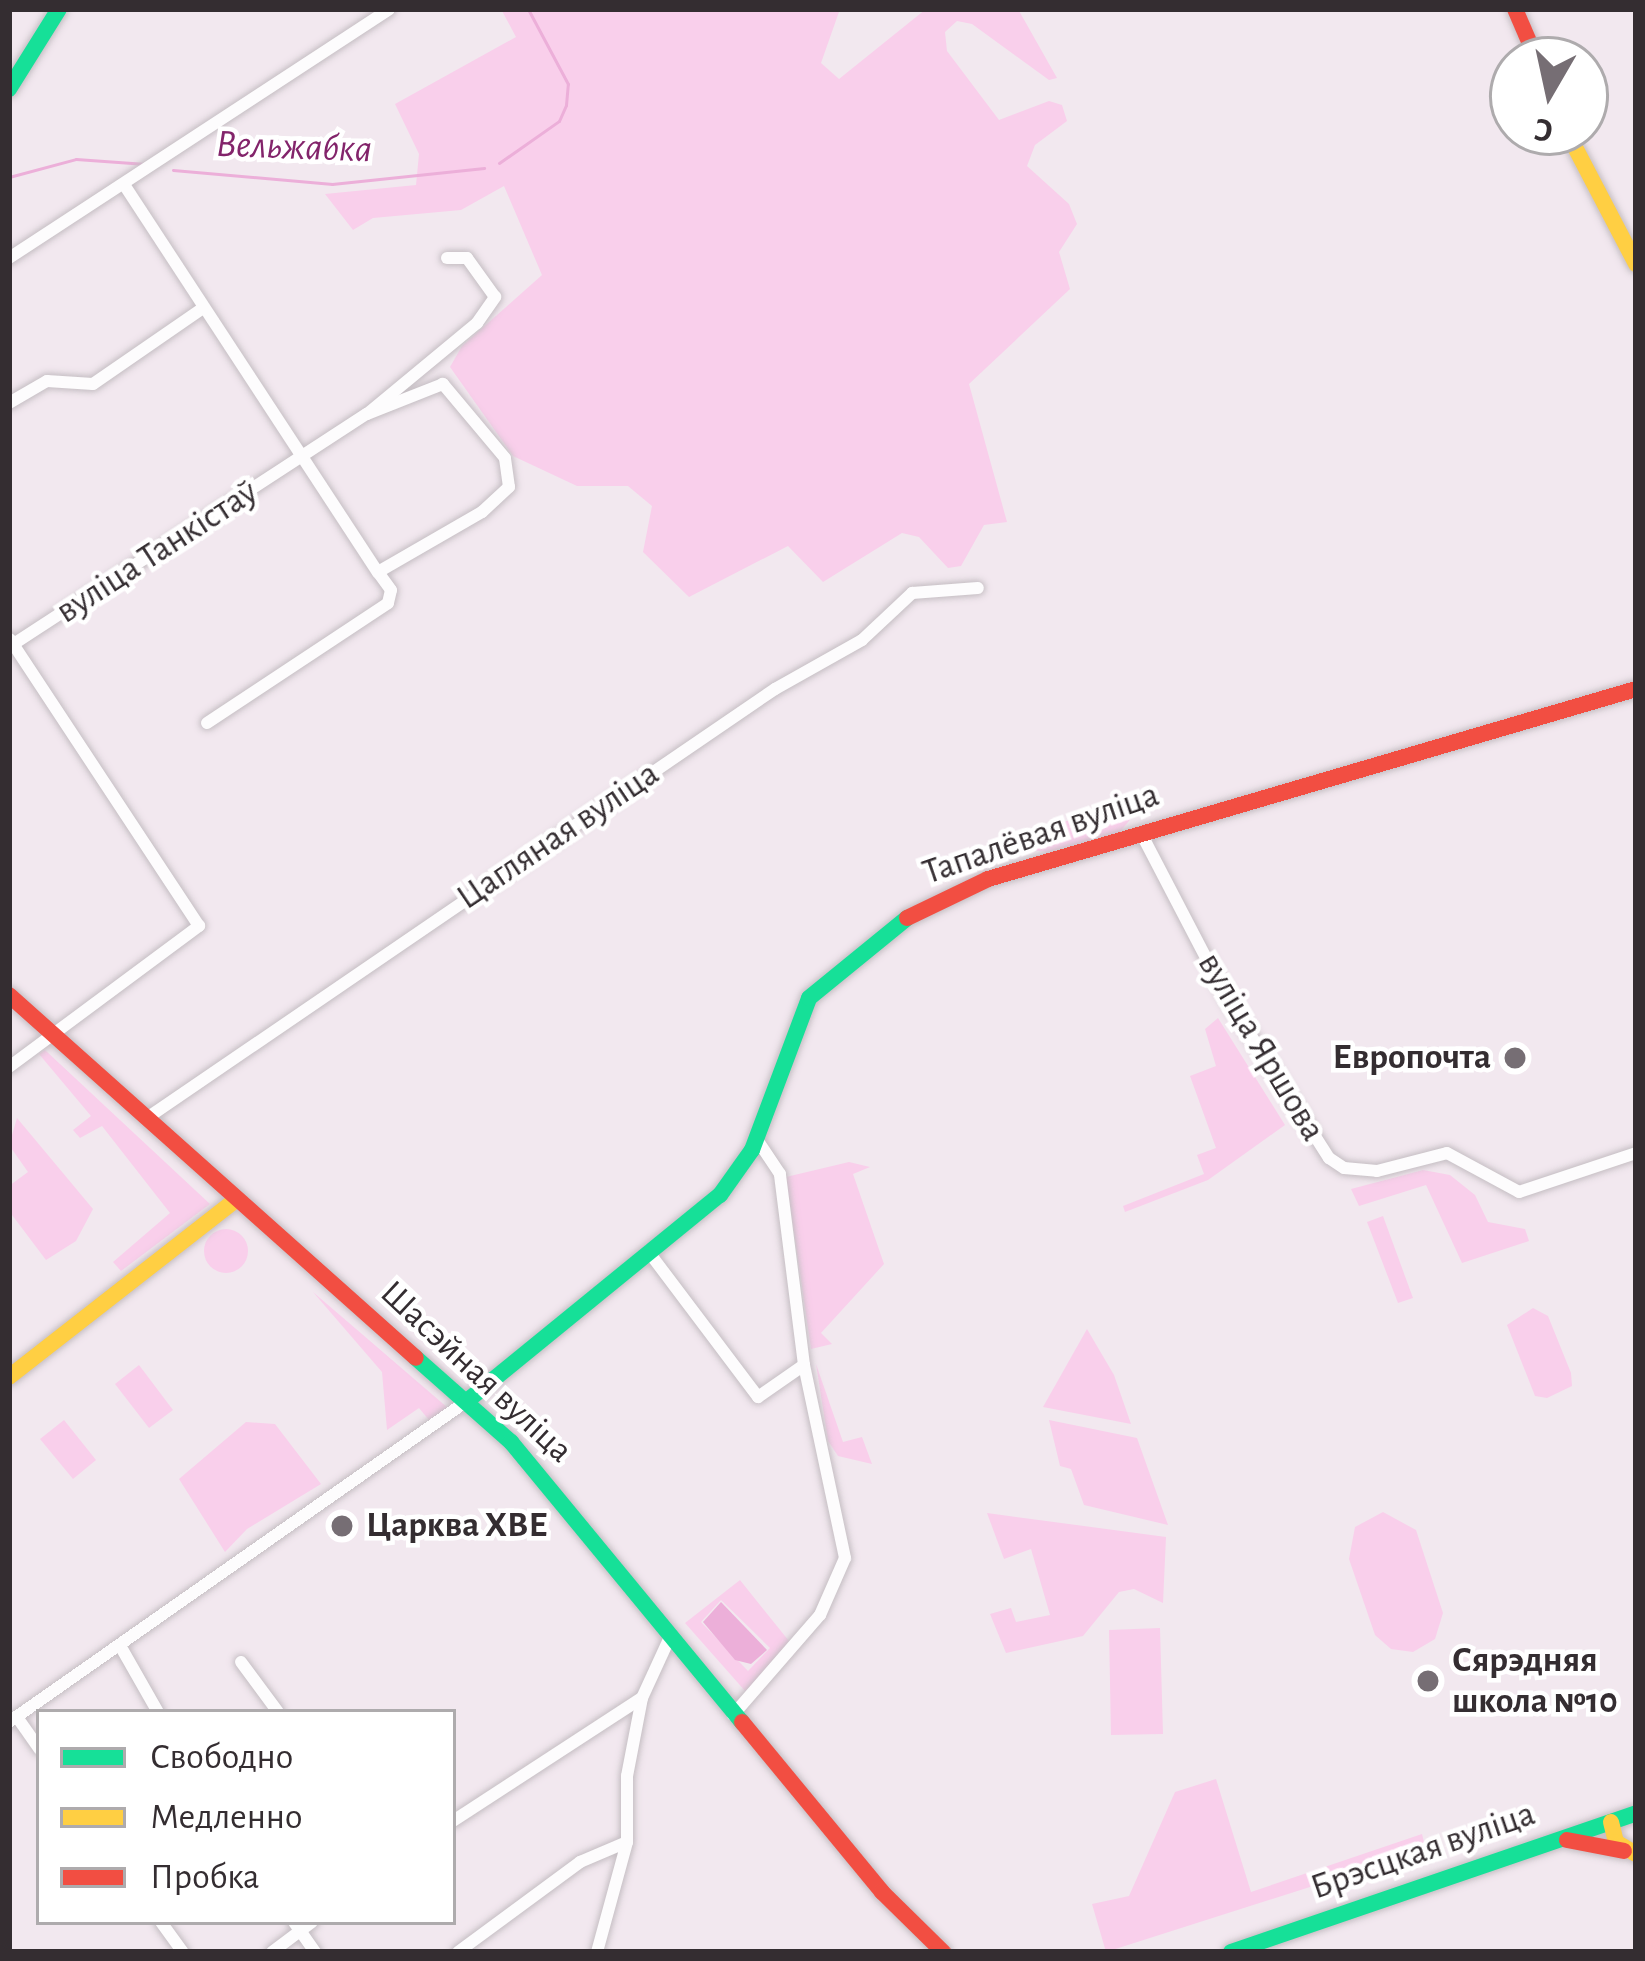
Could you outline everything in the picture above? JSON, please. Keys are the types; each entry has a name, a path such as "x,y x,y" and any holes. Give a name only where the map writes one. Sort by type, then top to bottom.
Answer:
{"main road":[{"path":"9,89 59,9"},
{"path":"1580,156 1636,264"},
{"name":"Тапалёвая вуліца","path":"467,1401 720,1195 756,1138 808,998 842,962 961,890 1141,832 1636,689"},
{"name":"Шасэйная вуліца","path":"9,995 467,1401 542,1475 906,1920 944,1952"},
{"path":"9,1377 237,1199"},
{"name":"Брэсцкая вуліца","path":"1231,1952 1636,1813"},
{"path":"1611,1822 1630,1852"},
{"path":"1562,1839 1630,1852"}],"street":[{"path":"9,258 389,9"},
{"path":"125,186 391,590 388,603 207,723"},
{"name":"вуліца Танкістаў","path":"52,1034 199,926 10,643 367,414 496,301 467,258 447,259"},
{"path":"9,403 47,381 93,384 203,308"},
{"name":"вуліца Танкістаў","path":"367,414 443,384 511,472 508,487 482,512 378,572"},
{"name":"Цагляная вуліца","path":"148,1118 775,689 862,640 912,593 978,588"},
{"name":"вуліца Яршова","path":"1141,832 1227,998 1329,1158 1344,1168 1377,1172 1447,1153 1519,1192 1636,1153"},
{"path":"9,1067 52,1034"},
{"path":"734,1714 820,1615 844,1570 805,1365 780,1174 756,1138"},
{"path":"648,1251 758,1397 805,1365"},
{"path":"36,1746 13,1720 122,1649 467,1401"},
{"path":"597,1952 627,1842 627,1775 642,1698 670,1635"},
{"path":"122,1649 156,1709"},
{"path":"241,1662 276,1709"},
{"path":"456,1820 642,1698"},
{"path":"458,1952 580,1862 627,1842"},
{"path":"163,1925 183,1952"},
{"path":"272,1952 302,1925 315,1952"}],"shaded area":[{"path":"501,9 840,9 821,63 839,79 926,9 1018,9 1057,78 1049,80 972,24 957,21 945,32 947,51 999,120 1049,101 1062,105 1067,121 1035,145 1027,166 1069,204 1077,224 1059,252 1070,289 969,384 1007,522 984,525 961,566 948,568 919,537 902,533 823,582 788,546 689,597 643,552 652,506 628,486 577,486 513,456 450,367 462,346 542,275 504,186 461,210 373,218 353,230 325,194 416,185 419,154 395,104 516,37"},
{"path":"1114,806 1132,817 1120,832 1048,852 1029,850 1032,832"},
{"path":"1218,1018 1285,1125 1208,1180 1125,1212 1123,1206 1204,1174 1197,1155 1216,1148 1190,1076 1216,1066 1205,1029"},
{"path":"45,1050 210,1204 121,1271 113,1262 170,1213 102,1126 80,1138 73,1130 91,1116 39,1054"},
{"path":"17,1118 93,1209 76,1241 46,1260 9,1211 9,1186 28,1172 9,1145"},
{"path":"849,1162 870,1167 853,1174 884,1264 821,1333 832,1344 811,1349 786,1177"},
{"path":"1423,1170 1450,1175 1475,1195 1488,1222 1525,1229 1529,1241 1462,1263 1426,1185 1359,1206 1351,1189"},
{"path":"1383,1216 1413,1298 1398,1303 1367,1222"},
{"path":"226,1229 242,1235 248,1251 242,1267 226,1273 210,1267 204,1251 210,1235"},
{"path":"313,1292 448,1408 429,1420 419,1408 387,1430 382,1372"},
{"path":"1533,1308 1548,1316 1571,1373 1572,1386 1547,1398 1535,1396 1507,1325"},
{"path":"1087,1329 1114,1375 1131,1424 1043,1407"},
{"path":"816,1364 843,1442 862,1437 872,1464 838,1456 828,1441"},
{"path":"139,1365 173,1410 149,1428 115,1384"},
{"path":"64,1420 96,1460 73,1479 40,1439"},
{"path":"1049,1420 1137,1438 1168,1525 1084,1505 1071,1469 1060,1466"},
{"path":"246,1422 275,1424 321,1484 247,1529 225,1552 179,1479"},
{"path":"1383,1512 1416,1530 1443,1613 1435,1639 1413,1652 1391,1649 1375,1635 1349,1559 1355,1527"},
{"path":"987,1513 1166,1537 1163,1603 1134,1589 1119,1592 1083,1636 1006,1653 990,1614 1011,1608 1016,1622 1050,1615 1031,1549 1004,1559"},
{"path":"740,1580 789,1641 746,1692 685,1623","holes":["721,1600 770,1648 748,1671 701,1622"]},
{"path":"721,1602 767,1650 751,1664 735,1660 703,1622"},
{"path":"1160,1628 1163,1734 1111,1735 1109,1630"},
{"path":"1216,1779 1251,1892 1422,1834 1426,1850 1106,1952 1092,1904 1129,1896 1175,1792"}],"waterway":[{"name":"Вельжабка","path":"499,163 559,121 566,105 568,84 528,9"},
{"name":"Вельжабка","path":"9,177 76,159 146,164"},
{"name":"Вельжабка","path":"173,170 332,184 484,168"}],"traffic: fast":[{"path":"9,89 59,9"},
{"path":"467,1401 720,1195 752,1150 809,998 907,918"},
{"path":"416,1358 511,1442 742,1722"},
{"path":"1231,1952 1636,1813"}],"traffic: slow":[{"path":"1580,156 1636,264"},
{"path":"9,1377 237,1199"},
{"path":"1611,1822 1616,1842 1636,1854"}],"traffic: jam":[{"path":"1515,9 1527,36"},
{"path":"907,918 988,879 1636,689"},
{"path":"9,995 416,1358"},
{"path":"742,1722 882,1892 943,1952"},
{"path":"1567,1840 1624,1851"}],"place":[{"name":"Европочта","path":"1515,1058"},
{"name":"Царква ХВЕ","path":"342,1526"},
{"name":"Сярэдняя школа №10","path":"1428,1681"}]}
